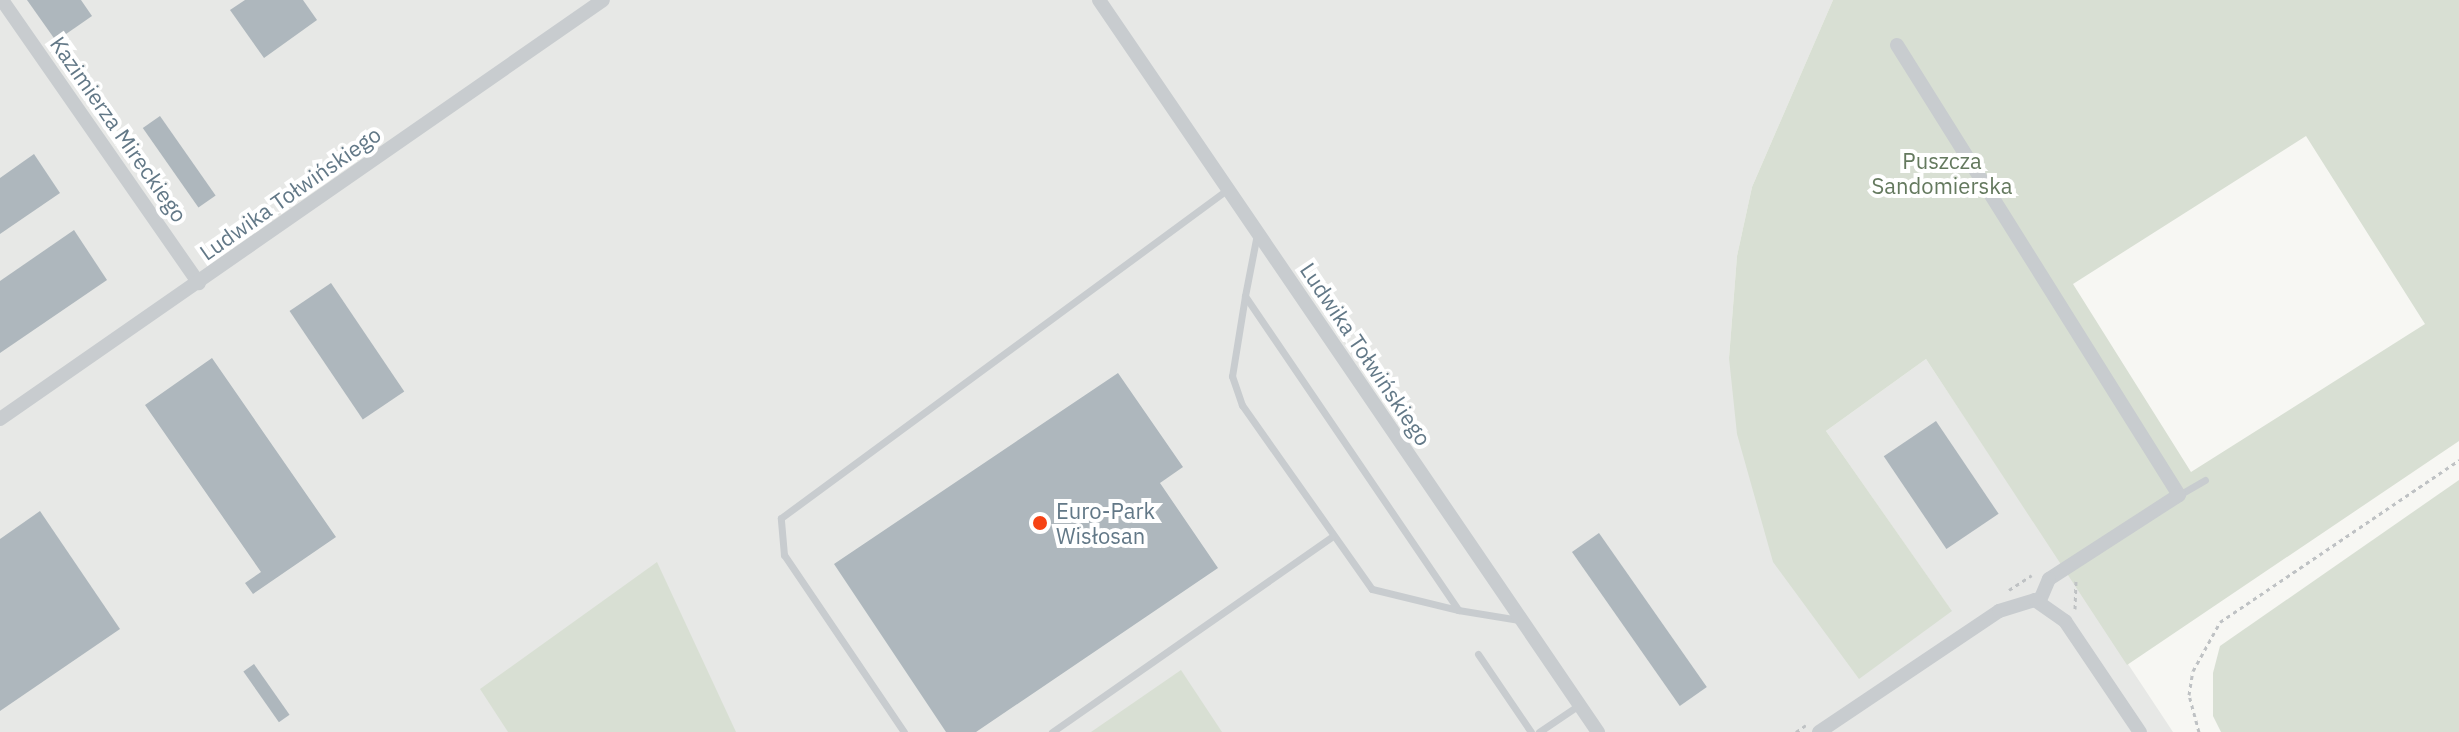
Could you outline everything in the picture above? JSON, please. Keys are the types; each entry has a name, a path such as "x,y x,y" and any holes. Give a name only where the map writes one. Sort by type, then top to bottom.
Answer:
{"street":[{"name":"Kazimierza Mireckiego","path":"2,0 199,283"},
{"name":"Ludwika Tołwińskiego","path":"0,419 603,0"},
{"name":"Ludwika Tołwińskiego","path":"1099,0 1598,732"},
{"path":"1897,45 2179,495 2049,579 2039,602"},
{"path":"1814,728 1999,611 2039,602 2065,621 2140,732"}],"lane":[{"path":"904,732 784,555 781,518 1228,189"},
{"path":"1257,233 1232,376 1242,405 1332,537 1372,589 1458,610 1521,620"},
{"path":"1245,296 1458,610"},
{"path":"2179,495 2205,480"},
{"path":"1052,732 1332,537"},
{"path":"1478,654 1531,732"},
{"path":"1539,732 1579,705"}],"path":[{"path":"2199,732 2189,695 2193,671 2220,622 2459,460"},
{"path":"2003,594 2041,568"},
{"path":"2078,617 2072,592 2081,573"},
{"path":"1796,732 1814,728"}],"shaded area":[{"path":"0,0 1833,0 1752,187 1737,256 1729,358 1951,610 1826,431 1926,359 2173,732 0,732"}],"green space":[{"name":"Puszcza Sandomierska","path":"1833,0 2459,0 2459,441 2127,665 1926,359 1826,431 1952,611 1859,679 1773,562 1737,434 1729,358 1737,256 1752,187","holes":["2306,136 2425,324 2191,472 2073,284"]},
{"path":"2459,480 2459,732 2221,732 2213,716 2213,673 2220,646"},
{"path":"657,562 736,732 508,732 480,689"},
{"path":"1181,670 1222,732 1091,732"}],"building":[{"path":"27,0 81,0 92,16 56,41"},
{"path":"245,0 303,0 317,20 264,58 230,10"},
{"path":"160,116 216,195 198,208 143,128"},
{"path":"34,154 60,193 0,234 0,178"},
{"path":"74,230 107,280 0,353 0,281"},
{"path":"331,283 404,392 363,420 290,311"},
{"path":"212,358 336,537 253,594 245,583 261,572 145,405"},
{"name":"Euro-Park Wisłosan","path":"1118,373 1183,467 1160,483 1218,568 976,732 946,732 834,564"},
{"path":"1936,421 1999,514 1946,549 1884,456"},
{"path":"40,511 120,629 0,711 0,539"},
{"path":"1599,533 1707,687 1680,706 1572,552"},
{"path":"254,664 290,715 279,722 243,671"}],"place":[{"name":"Euro-Park Wisłosan","path":"1040,523"}]}
